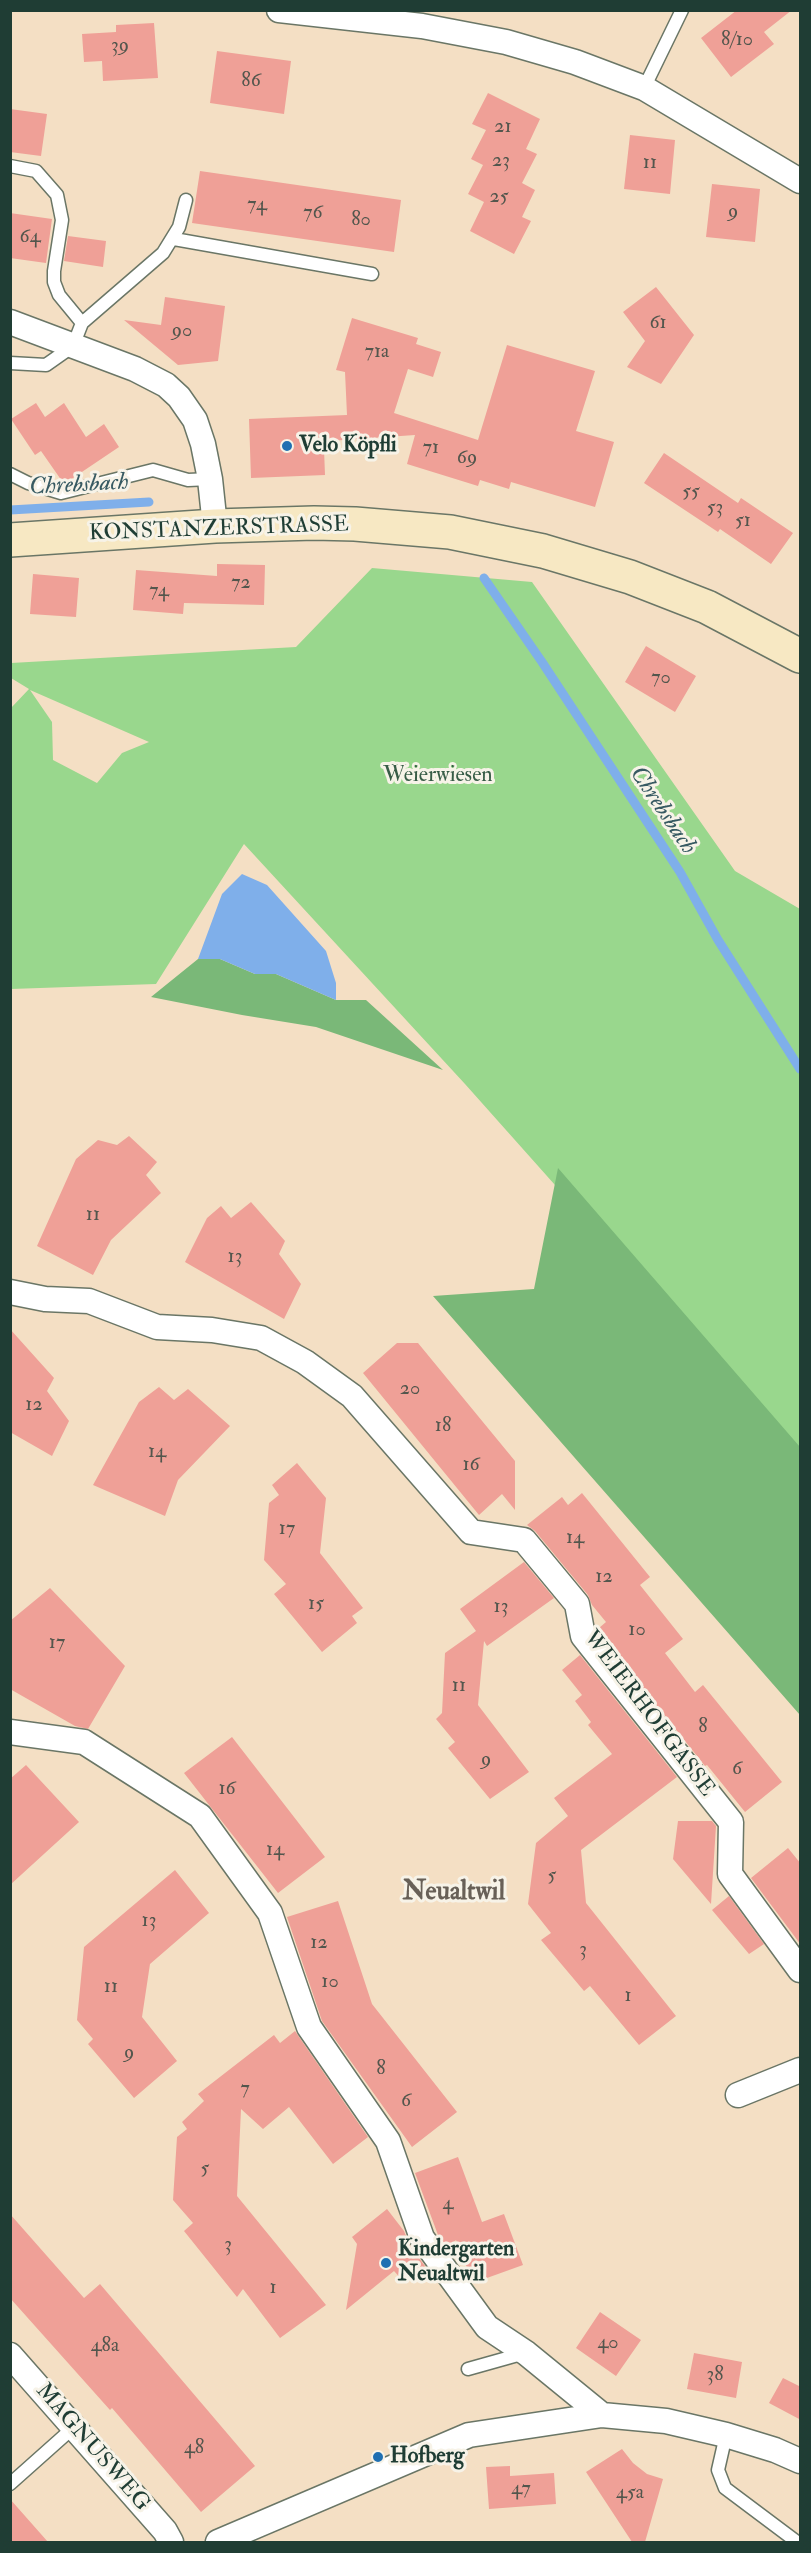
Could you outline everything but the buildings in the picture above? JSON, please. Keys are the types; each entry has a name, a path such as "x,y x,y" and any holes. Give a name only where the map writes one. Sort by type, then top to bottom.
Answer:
{"main road":[{"name":"KONSTANZERSTRASSE","path":"10,540 215,526 314,523 450,532 523,546 591,564 667,590 735,620 801,656"}],"street":[{"path":"279,10 386,16 506,42 575,62 644,88 801,181"},
{"path":"10,321 151,376 166,385 179,397 195,420 203,444 210,478 215,526"},
{"name":"WEIERHOFGASSE","path":"10,1292 45,1299 89,1300 157,1327 212,1330 261,1338 305,1362 352,1396 471,1532 524,1540 577,1604 583,1636 731,1822 730,1874 801,1970"},
{"path":"10,1732 84,1742 200,1816 270,1914 309,2027 388,2141 422,2238 487,2327 526,2353 602,2415"},
{"path":"738,2095 801,2070"},
{"name":"MAGNUSWEG","path":"10,2355 165,2531 171,2542"},
{"path":"226,2541 469,2434 602,2415 666,2421 726,2435 801,2461"}],"lane":[{"path":"644,88 682,10"},
{"path":"10,166 36,171 57,195 62,220 54,282 59,295 82,323"},
{"path":"10,363 46,365 73,346 82,323 150,266 174,239 186,200"},
{"path":"174,239 372,274"},
{"path":"10,474 28,483 61,493 153,470 188,480 210,478"},
{"path":"468,2369 526,2353"},
{"path":"10,2484 74,2427"},
{"path":"726,2435 718,2470 725,2488 797,2542"}],"green space":[{"name":"Weierwiesen","path":"372,568 532,582 735,871 800,909 800,1460 465,1084 244,844 156,984 11,989 11,708 29,689 11,678 11,663 296,647","holes":["30,690 149,742 122,753 97,783 53,760 52,722"]},
{"path":"198,959 220,959 255,974 276,974 336,1000 366,1000 443,1070 316,1027 151,997"},
{"path":"558,1168 800,1447 800,1715 433,1296 534,1289"}],"water":[{"path":"242,874 267,885 326,951 336,983 336,1000 276,974 255,974 220,959 198,959 222,894"}],"waterway":[{"name":"Chrebsbach","path":"10,510 149,502"},
{"name":"Chrebsbach","path":"484,578 680,872 718,940 800,1069"}],"place":[{"name":"Velo Köpfli","path":"287,446"},
{"name":"Kindergarten Neualtwil","path":"386,2263"},
{"name":"Hofberg","path":"378,2457"}],"district":[{"name":"Neualtwil","path":"454,1893"}]}
